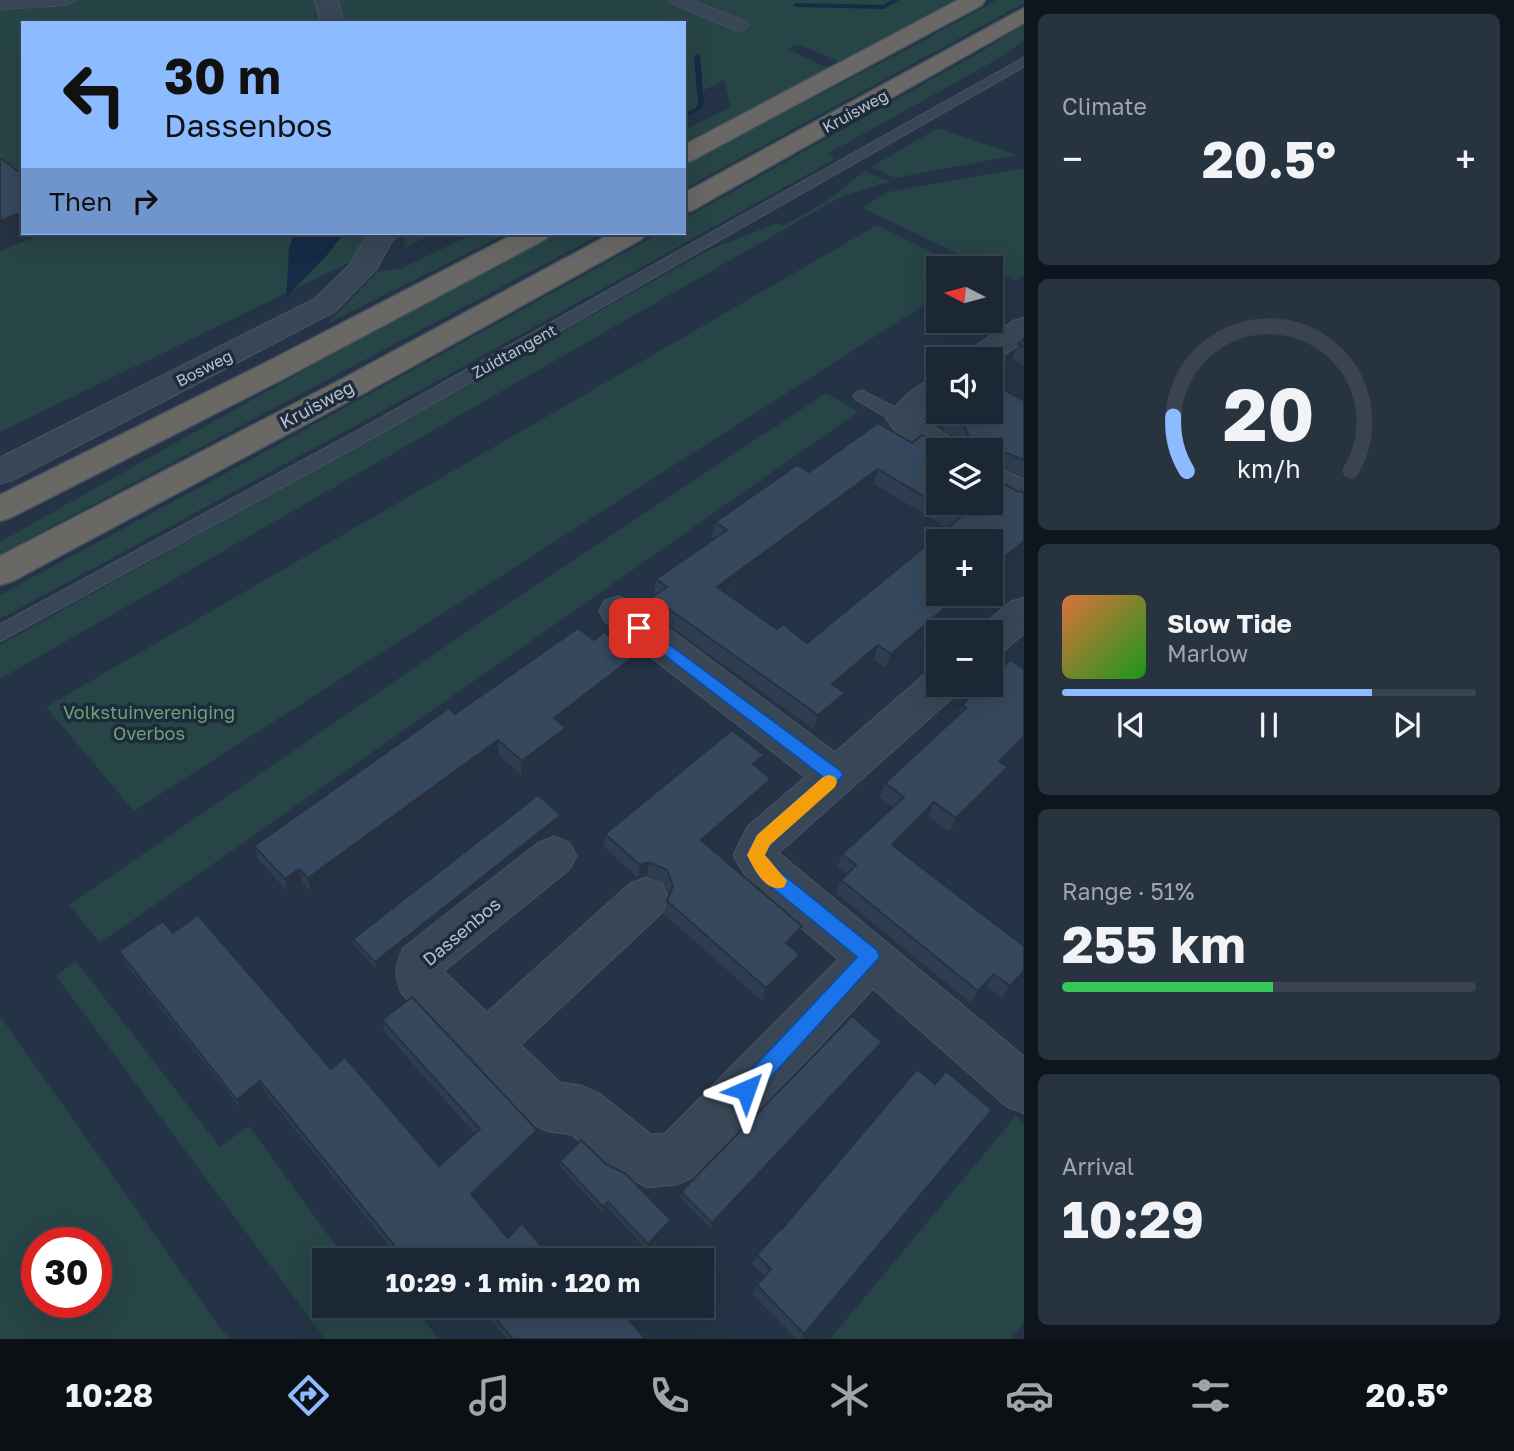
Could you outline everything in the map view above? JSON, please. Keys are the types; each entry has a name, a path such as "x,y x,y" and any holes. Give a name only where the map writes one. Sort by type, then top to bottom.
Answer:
{"highway":[{"path":"686,154 974,0"},
{"name":"Kruisweg","path":"686,203 1024,14"},
{"path":"0,509 272,372 532,235"},
{"name":"Kruisweg","path":"0,572 355,385 628,235"}],"street":[{"path":"0,4 67,0"},
{"path":"326,0 332,21"},
{"path":"677,0 741,26"},
{"name":"Bosweg","path":"0,472 326,305 346,288 366,262 381,235"},
{"path":"995,347 1024,327"},
{"path":"926,397 903,418 909,428 926,438"},
{"path":"1003,483 1024,495"},
{"path":"618,611 835,776"},
{"path":"1003,630 1024,612"},
{"path":"926,697 763,840 756,855 766,872 1020,1078"},
{"name":"Dassenbos","path":"554,856 420,962 418,978 548,1106 581,1111 625,1149 648,1161 677,1158 746,1090 871,957"},
{"path":"487,1044 646,898"}],"lane":[{"name":"Zuidtangent","path":"0,634 371,432 1024,61"},
{"path":"862,396 903,418"}],"green space":[{"path":"0,0 954,0 839,61 797,44 788,49 827,68 686,142 686,129 731,107 724,80 702,91 699,107 686,113 686,21 21,21 21,235 406,235 0,432"},
{"path":"996,0 1024,0 1024,3 686,188 686,164"},
{"path":"1024,24 1024,40 1003,56 827,154 835,159 430,385 0,619 0,595 656,235 686,235 686,218 984,50"},
{"path":"938,128 1017,155 895,178 871,167"},
{"path":"1024,168 1024,275 1015,281 1003,275 1003,256 963,256 862,208 888,192"},
{"path":"864,171 890,182 842,196 0,679 0,645 709,250 777,223 783,226 830,199"},
{"name":"Volkstuinvereniging Overbos","path":"877,225 939,256 926,256 926,304 134,811 46,707"},
{"path":"406,235 431,235 404,248"},
{"path":"471,235 503,235 327,324 378,272 402,268"},
{"path":"550,235 599,235 0,554 0,542 409,311"},
{"path":"826,393 858,412 100,943 69,905 500,609"},
{"path":"76,961 220,1147 249,1126 337,1248 312,1248 312,1318 422,1318 439,1339 325,1339 56,976"},
{"path":"0,1016 214,1319 229,1339 0,1339"},
{"path":"1016,1116 1024,1123 1024,1322 1011,1339 830,1339"}],"water":[{"path":"293,235 342,235 286,297 289,249"}],"building":[{"path":"2,159 21,173 21,213 0,221"},
{"path":"1003,389 1024,401 1024,460 1003,452 1003,438 946,438 969,437 964,425 1003,424"},
{"path":"878,423 912,443 922,435 927,438 926,498 878,469 717,587 777,629 783,624 807,643 926,546 926,606 947,606 931,620 926,620 926,624 891,654 878,645 832,684 845,693 818,715 652,597 667,587 656,579 727,530 715,522 797,465 809,472"},
{"path":"1003,483 1024,492 1024,541 1003,558 1003,529 947,529 960,518 955,515 1003,515"},
{"path":"578,628 594,640 604,632 635,656 554,718 566,728 522,761 498,740 308,878 299,869 285,879 254,846 449,708 455,714"},
{"path":"1010,660 1024,669 1024,737 999,761 1008,767 956,818 934,802 892,845 1024,946 1024,971 1010,986 994,974 978,991 841,880 856,865 842,854 904,797 885,783 966,708 962,705 970,697 1003,697 1003,667"},
{"path":"732,730 764,755 753,764 771,779 701,840 802,926 786,943 800,955 766,988 667,901 673,886 667,870 649,862 640,865 605,834"},
{"path":"538,795 561,815 375,962 353,939"},
{"path":"198,915 331,1069 345,1057 439,1166 480,1129 382,1020 412,997 537,1130 471,1194 508,1238 522,1223 543,1248 396,1248 260,1081 237,1100 119,951 163,921 173,933"},
{"path":"852,1016 882,1042 712,1223 681,1192"},
{"path":"917,1069 935,1084 946,1071 992,1110 804,1334 757,1285 771,1269 757,1255"},
{"path":"581,1140 606,1164 626,1174 671,1220 648,1244 608,1202 603,1207 560,1161"},
{"path":"495,1318 627,1318 646,1339 513,1339"}],"waterway":[{"path":"796,5 884,7 896,0"},
{"path":"686,115 698,109 701,104 697,56"},
{"path":"428,235 434,235"}],"slow traffic":[{"path":"778,881 766,872 756,855 763,840 829,782"}],"route":[{"path":"639,628 835,776 763,840 756,855 766,872 871,957 746,1090"}]}
